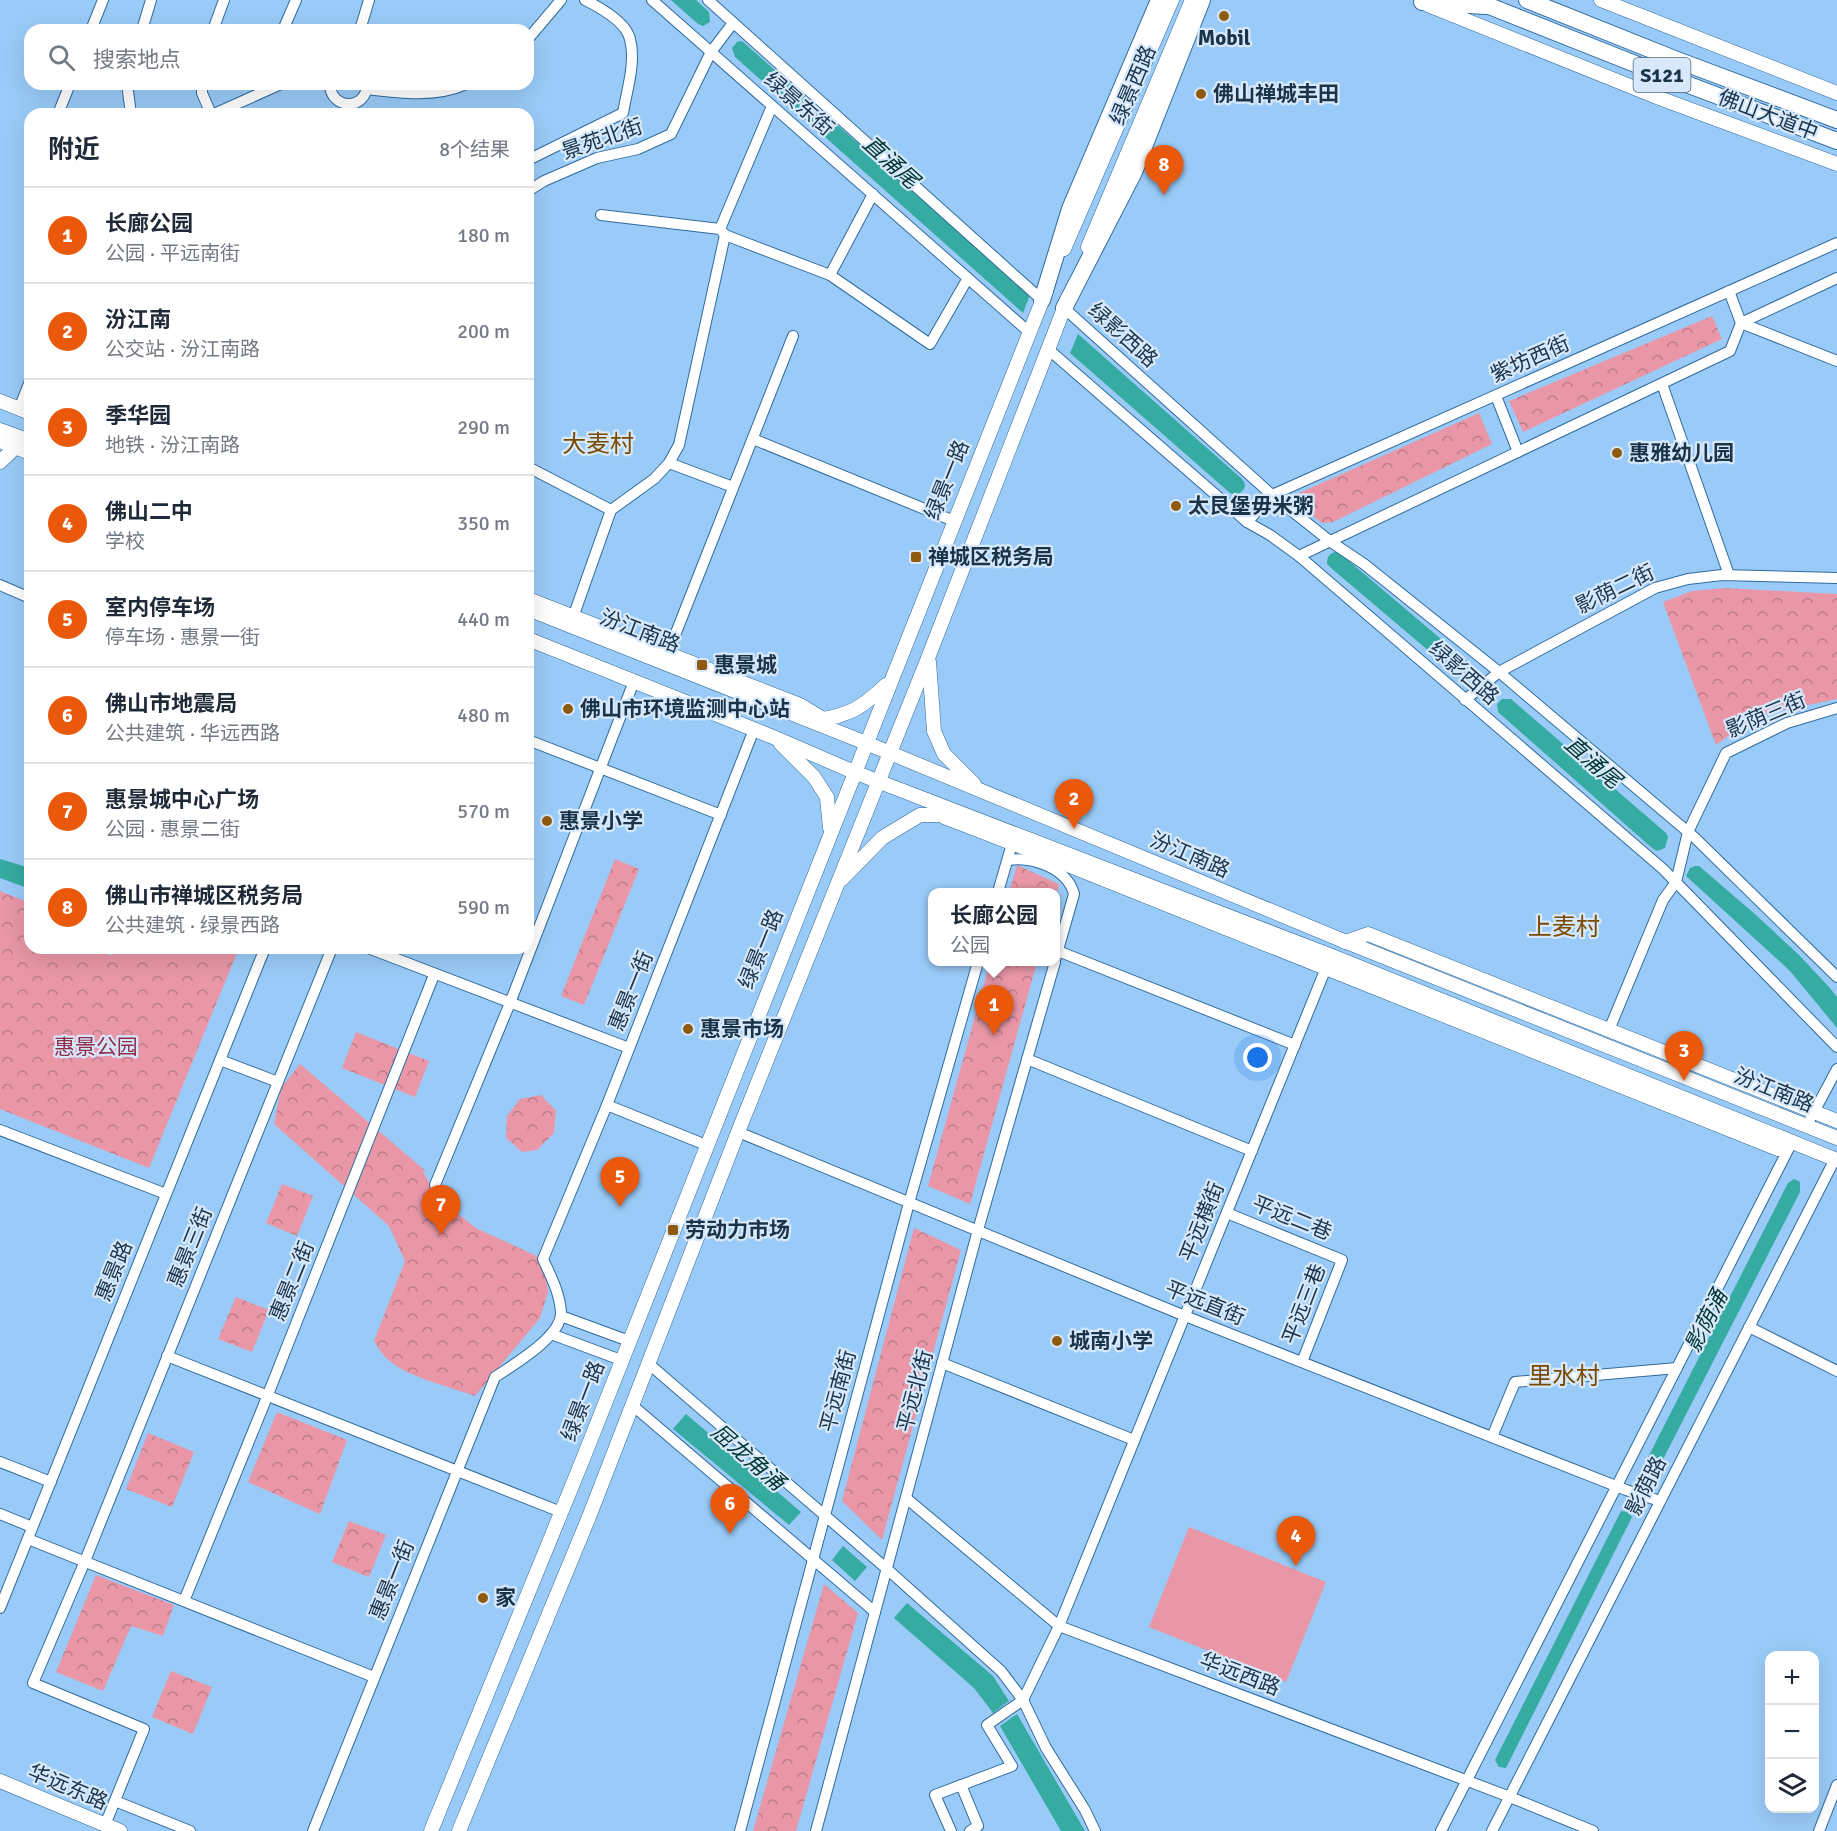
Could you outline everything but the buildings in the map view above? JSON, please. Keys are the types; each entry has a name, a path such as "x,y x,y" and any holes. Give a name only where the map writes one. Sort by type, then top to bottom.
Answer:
{"highway":[{"path":"1042,300 1070,209 1159,0"},
{"path":"1064,308 1134,172 1202,0"},
{"name":"佛山大道中","path":"1527,0 1677,60 1837,120"},
{"name":"佛山大道中","path":"1419,1 1481,3 1837,141"}],"main road":[{"name":"绿景西路","path":"1093,183 1172,0"},
{"name":"绿景西路","path":"1064,308 1112,187 1192,0"},
{"path":"1601,0 1837,93"},
{"name":"佛山大道中","path":"1419,1 1662,99 1837,164"},
{"name":"绿景一路","path":"430,1831 561,1512 1029,332 1093,183"},
{"path":"459,1831 589,1517 738,1132 891,753 1064,308"},
{"path":"0,401 24,408"},
{"path":"0,430 23,442"},
{"path":"0,441 23,442"},
{"path":"0,462 23,442"},
{"path":"534,602 571,621 668,653 800,705 816,720 838,717 864,705 890,682"},
{"name":"汾江南路","path":"534,611 571,621 816,720 1345,942 1836,1136"},
{"path":"534,642 631,689 788,751"},
{"path":"534,651 571,661 773,737 814,777 826,797 830,831"},
{"path":"928,658 934,731 944,754 980,790"},
{"name":"汾江南路","path":"773,737 854,772 968,815 1014,839 1594,1069 1834,1159"},
{"path":"937,814 1014,839 1033,851 1081,871 1329,963"},
{"path":"837,885 882,838 920,815 968,815"},
{"path":"1345,942 1368,934 1837,1121"},
{"path":"1393,961 1399,946"},
{"path":"1604,1045 1609,1030"},
{"name":"华远东路","path":"0,1781 120,1831"}],"street":[{"path":"93,24 102,0"},
{"path":"144,24 151,0"},
{"path":"215,24 224,0"},
{"path":"286,24 296,0"},
{"path":"362,24 369,0"},
{"path":"534,32 561,0"},
{"path":"534,157 623,112 632,67 630,37 614,17 585,0"},
{"name":"绿景东街","path":"652,0 1029,332"},
{"name":"绿景东街","path":"708,0 1042,300"},
{"name":"景苑北街","path":"534,187 597,158 638,149 671,134 711,52 733,23"},
{"path":"60,108 68,90"},
{"path":"128,90 130,108"},
{"path":"202,90 209,108"},
{"path":"226,108 267,90"},
{"path":"330,90 334,99 345,108"},
{"path":"348,108 364,98 366,90"},
{"path":"385,90 410,94 447,90"},
{"path":"571,621 611,510 654,479 669,463 679,446 723,232 772,106"},
{"path":"830,275 873,194"},
{"path":"601,215 723,232 830,275 930,344 968,278"},
{"name":"紫坊西街","path":"1247,522 1272,495 1837,243"},
{"path":"1741,323 1837,278"},
{"path":"1299,556 1730,351 1741,323 1729,291"},
{"name":"绿影西路","path":"1064,308 1272,495 1331,542 1364,564 1499,672 1688,832 1837,977"},
{"path":"1741,323 1837,361"},
{"path":"668,653 793,336"},
{"name":"绿影西路","path":"1048,349 1247,522 1299,556 1676,882 1837,1047"},
{"path":"1662,384 1729,575"},
{"path":"1496,396 1518,453"},
{"path":"753,440 954,520"},
{"path":"669,463 733,487"},
{"path":"534,470 611,510"},
{"name":"影荫二街","path":"1465,700 1499,672 1654,588 1688,579 1729,575 1837,578"},
{"path":"0,585 24,595"},
{"path":"534,941 631,689"},
{"name":"影荫三街","path":"1609,1030 1664,900 1676,882 1688,832 1726,753 1787,723 1837,708"},
{"name":"惠景一街","path":"561,1316 558,1291 543,1259 752,736"},
{"path":"534,742 721,815"},
{"path":"999,888 1014,839"},
{"path":"1008,860 1030,860 1058,870 1071,885 1074,894"},
{"name":"平远北街","path":"1060,943 1081,871"},
{"name":"惠景路","path":"0,1608 263,954"},
{"name":"惠景三街","path":"115,1801 144,1729 33,1683 85,1561 330,954"},
{"path":"383,954 629,1048"},
{"path":"435,1185 529,954"},
{"path":"1060,958 1295,1045"},
{"name":"平远横街","path":"1023,1700 1059,1626 1329,963"},
{"name":"平远南街","path":"740,1831 909,1203 977,966"},
{"name":"平远北街","path":"816,1831 978,1230 1053,966"},
{"name":"惠景二街","path":"184,1601 434,975"},
{"path":"1027,1059 1252,1151"},
{"path":"220,1060 278,1082"},
{"path":"1809,1126 1837,1070"},
{"path":"606,1105 706,1145"},
{"path":"0,1130 166,1194"},
{"name":"平远直街","path":"738,1132 1185,1316 1656,1500"},
{"name":"影荫路","path":"1441,1831 1621,1488 1677,1368 1796,1143"},
{"name":"影荫路","path":"1492,1831 1656,1500 1749,1327 1834,1159"},
{"name":"平远二巷","path":"1227,1213 1342,1260"},
{"name":"平远三巷","path":"1302,1362 1342,1260"},
{"path":"621,1360 551,1334 561,1316 629,1341"},
{"path":"1749,1327 1837,1371"},
{"name":"惠景一街","path":"313,1831 495,1377 527,1356 551,1334"},
{"path":"167,1356 561,1512"},
{"path":"942,1363 1134,1440"},
{"path":"649,1364 887,1569 1001,1671 1023,1700 1046,1748 1085,1810 1095,1831"},
{"path":"1492,1437 1515,1382 1677,1368"},
{"path":"632,1405 875,1612"},
{"path":"0,1462 51,1482"},
{"name":"华远西路","path":"906,1498 1059,1626 1466,1780 1593,1831"},
{"path":"0,1514 33,1527"},
{"path":"28,1539 374,1677"},
{"path":"951,1831 936,1795 1012,1766 987,1725 1023,1700"},
{"path":"961,1785 978,1826 970,1831"},
{"path":"1819,1831 1837,1785"},
{"path":"105,1825 115,1801 190,1831"}],"green space":[{"path":"1712,316 1722,339 1523,432 1509,401"},
{"path":"1479,413 1492,444 1333,522 1322,523 1299,505 1297,494"},
{"path":"1725,588 1837,594 1837,699 1765,714 1746,723 1716,745 1663,602 1692,591"},
{"path":"615,859 639,869 584,1005 561,996"},
{"path":"1017,865 1059,884 1058,888 1010,888"},
{"name":"惠景公园","path":"0,891 24,901 24,954 108,954 111,956 112,954 237,954 149,1168 0,1109"},
{"path":"989,966 1036,966 970,1204 928,1186"},
{"path":"356,1032 429,1061 415,1097 342,1068"},
{"path":"300,1064 427,1172 422,1170 438,1198 476,1228 543,1259 548,1292 540,1318 475,1396 404,1370 385,1357 374,1341 405,1261 389,1226 274,1124 281,1088"},
{"path":"541,1095 556,1111 554,1133 537,1150 522,1152 506,1138 507,1116 520,1099"},
{"path":"282,1184 313,1196 297,1236 266,1223"},
{"path":"914,1228 961,1250 882,1540 842,1501"},
{"path":"236,1297 269,1310 252,1352 218,1339"},
{"path":"277,1412 347,1440 320,1514 248,1482"},
{"path":"148,1433 194,1452 172,1507 126,1489"},
{"path":"349,1521 386,1535 369,1577 332,1562"},
{"path":"1189,1527 1326,1582 1286,1682 1149,1627"},
{"path":"96,1575 174,1605 163,1636 131,1626 103,1691 56,1672"},
{"path":"824,1584 858,1613 796,1831 753,1831"},
{"path":"171,1671 212,1687 193,1734 152,1717"}],"shaded area":[{"path":"671,0 696,0 709,12 710,22 703,26 698,24"},
{"path":"742,41 1030,295 1023,313 735,57 732,48 737,42"},
{"path":"1078,334 1242,479 1245,484 1243,490 1236,495 1230,493 1070,353"},
{"path":"1337,551 1467,661 1469,666 1467,673 1461,676 1456,674 1331,568 1327,564 1328,557"},
{"path":"1502,699 1511,699 1666,833 1668,837 1665,848 1657,851 1652,848 1498,712 1497,704"},
{"path":"0,859 24,866 24,887 0,878"},
{"path":"1699,866 1756,915 1829,987 1837,997 1837,1028 1790,971 1686,876 1690,868"},
{"path":"1794,1179 1800,1182 1800,1192 1655,1475 1646,1476 1641,1471 1788,1183"},
{"path":"686,1414 801,1512 789,1525 673,1429"},
{"path":"1621,1511 1628,1512 1632,1517 1506,1768 1499,1767 1495,1760"},
{"path":"843,1546 867,1567 855,1581 832,1560"},
{"path":"907,1603 993,1676 1009,1701 993,1713 974,1688 894,1618"},
{"path":"1017,1714 1085,1831 1061,1831 1000,1726"}],"place":[{"name":"Mobil","path":"1224,16"},
{"name":"佛山禅城丰田","path":"1201,94"},
{"name":"佛山市禅城区税务局","path":"1164,195"},
{"name":"惠雅幼儿园","path":"1617,453"},
{"name":"太艮堡毋米粥","path":"1176,506"},
{"name":"禅城区税务局","path":"916,557"},
{"name":"惠景城","path":"702,665"},
{"name":"佛山市环境监测中心站","path":"568,709"},
{"name":"惠景小学","path":"547,821"},
{"name":"汾江南","path":"1074,829"},
{"name":"惠景市场","path":"688,1029"},
{"name":"长廊公园","path":"994,1035"},
{"name":"季华园","path":"1684,1081"},
{"name":"室内停车场","path":"620,1207"},
{"name":"劳动力市场","path":"673,1230"},
{"name":"惠景城中心广场","path":"441,1235"},
{"name":"城南小学","path":"1057,1341"},
{"name":"佛山市地震局","path":"730,1534"},
{"name":"佛山二中","path":"1296,1566"},
{"name":"家","path":"483,1598"}],"district":[{"name":"大麦村","path":"598,444"},
{"name":"上麦村","path":"1564,927"},
{"name":"里水村","path":"1564,1376"}],"water label":[{"name":"直涌尾","path":"891,162"},
{"name":"直涌尾","path":"1593,762"},
{"name":"影荫涌","path":"1706,1321"},
{"name":"屈龙角涌","path":"748,1457"}]}
